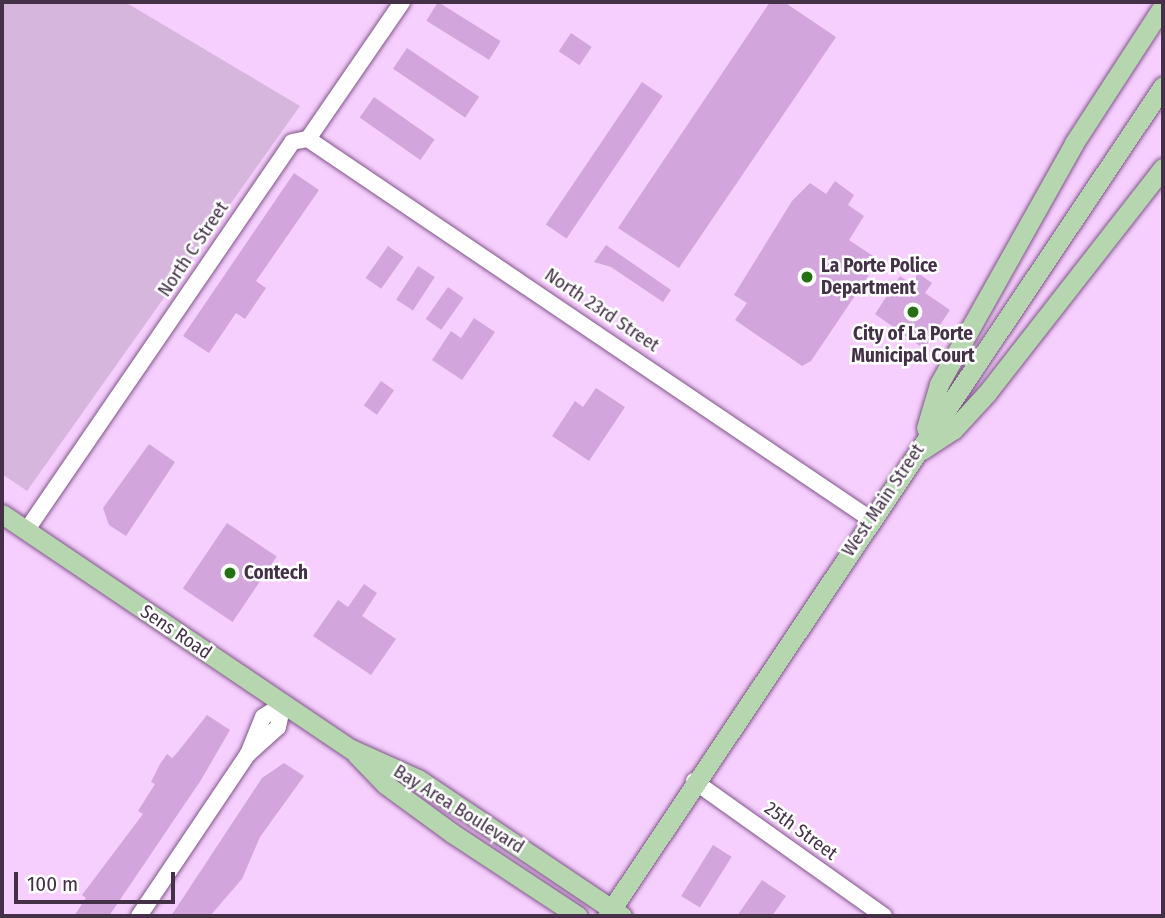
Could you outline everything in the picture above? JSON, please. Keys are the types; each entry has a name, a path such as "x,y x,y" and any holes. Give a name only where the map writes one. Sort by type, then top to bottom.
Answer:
{"main road":[{"path":"917,450 939,384 1074,143 1163,6"},
{"name":"West Main Street","path":"614,914 694,781 1163,86"},
{"path":"917,450 953,430 988,393 1163,168"},
{"name":"Sens Road","path":"2,514 351,749"},
{"name":"Bay Area Boulevard","path":"351,749 397,767 614,914"},
{"name":"Bay Area Boulevard","path":"351,749 385,784 578,916"},
{"path":"385,784 397,767"}],"street":[{"name":"North C Street","path":"26,531 292,142 308,139 402,2"},
{"name":"North 23rd Street","path":"308,139 870,519"},
{"path":"139,916 248,754 278,727 283,704"},
{"name":"25th Street","path":"694,781 884,916"}],"shaded area":[{"path":"2,2 125,2 300,106 27,491 2,474"}],"building":[{"path":"438,2 501,41 489,60 426,21"},
{"path":"770,2 784,2 836,37 679,268 618,228"},
{"path":"571,33 592,47 579,65 559,51"},
{"path":"407,48 479,97 465,117 393,69"},
{"path":"642,82 663,96 567,239 546,225"},
{"path":"374,97 435,139 420,160 360,117"},
{"path":"294,173 319,190 256,281 266,288 245,319 236,313 209,353 183,336"},
{"name":"La Porte Police Department","path":"835,181 854,195 848,205 864,216 849,240 879,260 811,361 802,366 735,320 747,303 734,295 792,201 810,183 826,194"},
{"path":"606,245 671,290 663,302 611,267 594,262"},
{"path":"388,246 404,257 381,289 366,278"},
{"path":"418,266 435,277 413,310 396,300"},
{"name":"City of La Porte Municipal Court","path":"918,273 932,283 925,293 950,310 924,349 875,314 900,276 911,284"},
{"path":"448,287 464,298 441,330 426,319"},
{"path":"474,318 495,332 462,380 432,360 451,331 461,338"},
{"path":"381,381 394,390 377,415 364,406"},
{"path":"596,388 625,407 589,461 552,436 575,401 583,407"},
{"path":"149,444 175,462 126,536 109,525 103,508"},
{"name":"Contech","path":"227,523 277,557 233,622 183,588"},
{"path":"364,584 377,593 362,616 396,639 371,675 313,636 338,600 348,607"},
{"path":"207,715 230,730 201,780 109,916 74,916 86,898 82,895 143,814 138,811 155,784 151,782 160,764 167,754 172,758 177,753"},
{"path":"284,763 304,776 260,837 242,879 210,916 171,916 262,778"},
{"path":"713,845 732,857 700,908 681,896"},
{"path":"762,880 786,896 772,916 737,916"}],"place":[{"name":"La Porte Police Department","path":"807,277"},
{"name":"City of La Porte Municipal Court","path":"913,312"},
{"name":"Contech","path":"230,573"}]}
